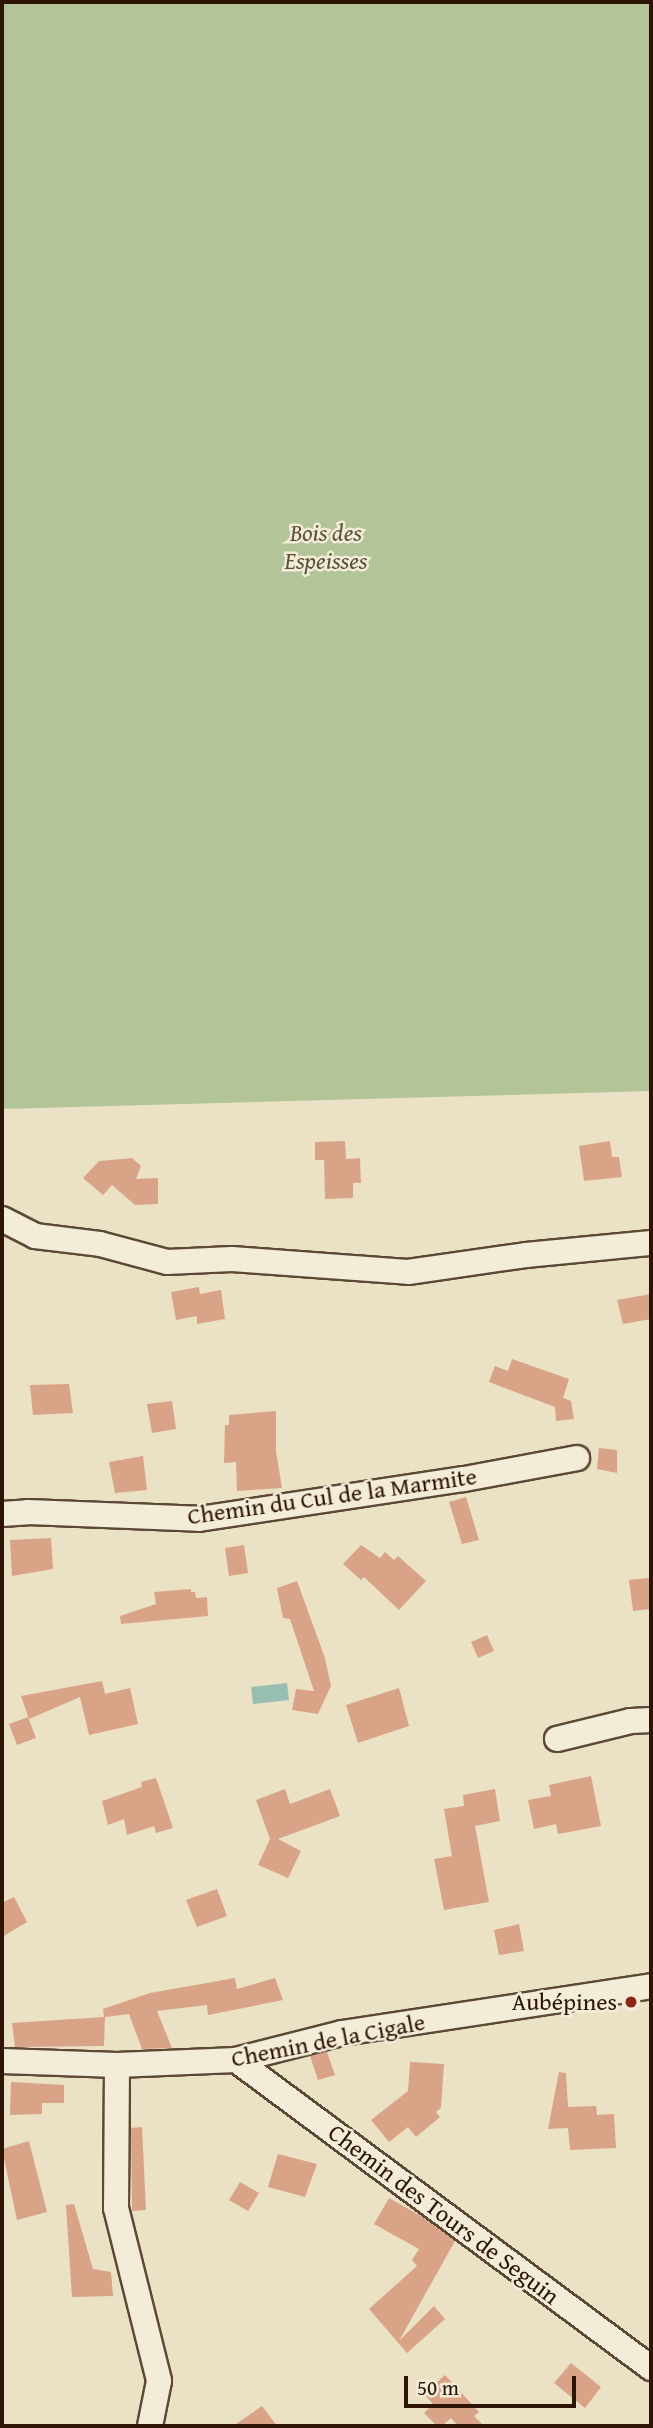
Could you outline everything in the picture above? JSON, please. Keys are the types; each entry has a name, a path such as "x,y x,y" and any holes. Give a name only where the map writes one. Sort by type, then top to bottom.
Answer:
{"street":[{"path":"2,1219 35,1236 100,1244 167,1262 232,1259 408,1272 526,1255 651,1243"},
{"name":"Chemin du Cul de la Marmite","path":"2,1514 28,1512 199,1519 464,1479 577,1458"},
{"path":"557,1739 631,1721 651,1720"},
{"name":"Chemin de la Cigale","path":"2,2060 117,2065 236,2060 342,2034 651,1986"},
{"name":"Chemin des Tours de Seguin","path":"236,2060 651,2368"},
{"path":"117,2065 116,2208 159,2381 150,2426"}],"green space":[{"name":"Bois des Espeisses","path":"2,2 651,2 651,1091 2,1109"}],"water":[{"path":"287,1683 289,1700 253,1704 251,1687"}],"building":[{"path":"345,1141 346,1159 360,1158 361,1183 353,1183 353,1198 325,1199 324,1160 315,1160 315,1142"},
{"path":"610,1141 612,1157 619,1157 622,1177 584,1181 579,1146"},
{"path":"132,1158 141,1166 136,1179 158,1178 158,1204 135,1205 112,1185 103,1195 83,1178 99,1161"},
{"path":"199,1287 200,1294 221,1290 225,1319 197,1324 197,1316 176,1320 171,1292"},
{"path":"651,1294 651,1319 623,1324 617,1300"},
{"path":"512,1359 569,1379 563,1398 571,1401 574,1419 556,1421 555,1407 489,1382 495,1366 508,1371"},
{"path":"69,1384 73,1413 33,1415 30,1385"},
{"path":"172,1401 176,1429 152,1433 147,1404"},
{"path":"276,1411 276,1451 282,1488 237,1491 236,1462 224,1463 225,1425 229,1425 229,1415"},
{"path":"599,1448 617,1450 617,1473 597,1469"},
{"path":"143,1456 147,1490 115,1493 109,1462"},
{"path":"466,1497 479,1540 462,1544 449,1502"},
{"path":"51,1538 53,1569 12,1576 10,1540"},
{"path":"244,1545 248,1573 229,1576 225,1548"},
{"path":"361,1545 380,1558 385,1552 394,1560 398,1556 426,1581 399,1610 364,1577 361,1580 343,1564"},
{"path":"649,1578 651,1609 633,1611 629,1580"},
{"path":"297,1581 325,1658 331,1686 318,1714 292,1710 296,1689 314,1691 290,1619 283,1618 277,1588"},
{"path":"191,1589 196,1598 207,1597 208,1616 121,1624 120,1616 156,1604 154,1592"},
{"path":"487,1635 494,1651 478,1658 471,1642"},
{"path":"102,1681 105,1694 130,1688 138,1724 89,1735 80,1697 29,1719 21,1696"},
{"path":"399,1688 409,1726 358,1743 346,1705"},
{"path":"28,1717 36,1738 17,1745 9,1724"},
{"path":"591,1776 601,1826 558,1834 556,1824 534,1829 528,1800 551,1796 549,1785"},
{"path":"156,1778 173,1828 156,1833 154,1826 127,1835 124,1819 108,1825 102,1801 142,1787 141,1782"},
{"path":"285,1789 290,1804 330,1789 340,1816 278,1839 301,1851 288,1878 258,1865 270,1839 256,1800"},
{"path":"495,1789 500,1821 475,1826 489,1902 444,1910 434,1859 452,1856 444,1809 464,1806 463,1795"},
{"path":"217,1889 227,1916 197,1927 186,1900"},
{"path":"14,1897 27,1922 2,1937 2,1903"},
{"path":"519,1924 524,1951 499,1955 494,1930"},
{"path":"235,1978 237,1989 275,1978 283,2000 208,2015 207,2005 157,2011 172,2048 142,2049 129,2014 105,2017 104,2046 15,2047 12,2023 104,2017 103,2009 150,1993"},
{"path":"327,2052 335,2075 318,2080 310,2056"},
{"path":"410,2062 444,2064 441,2108 436,2112 440,2117 416,2137 408,2127 389,2142 371,2120 408,2091"},
{"path":"559,2072 566,2073 568,2107 596,2106 597,2115 614,2114 616,2148 570,2150 568,2128 548,2129"},
{"path":"11,2082 64,2085 64,2103 42,2103 42,2114 10,2115"},
{"path":"142,2127 146,2210 132,2211 131,2128"},
{"path":"29,2141 47,2212 17,2220 2,2149"},
{"path":"278,2154 317,2164 305,2197 268,2187"},
{"path":"240,2182 259,2193 248,2211 229,2200"},
{"path":"389,2198 421,2216 455,2241 399,2341 434,2306 445,2319 407,2353 369,2309 417,2266 412,2260 419,2249 374,2224"},
{"path":"74,2204 93,2269 111,2272 113,2296 72,2297 66,2205"},
{"path":"571,2363 601,2387 585,2408 554,2383"},
{"path":"445,2375 479,2412 474,2416 484,2426 458,2426 451,2418 442,2426 437,2426 424,2413 433,2404 424,2394"},
{"path":"262,2406 277,2426 233,2426"}],"place":[{"name":"Aubépines","path":"631,2002"}]}
